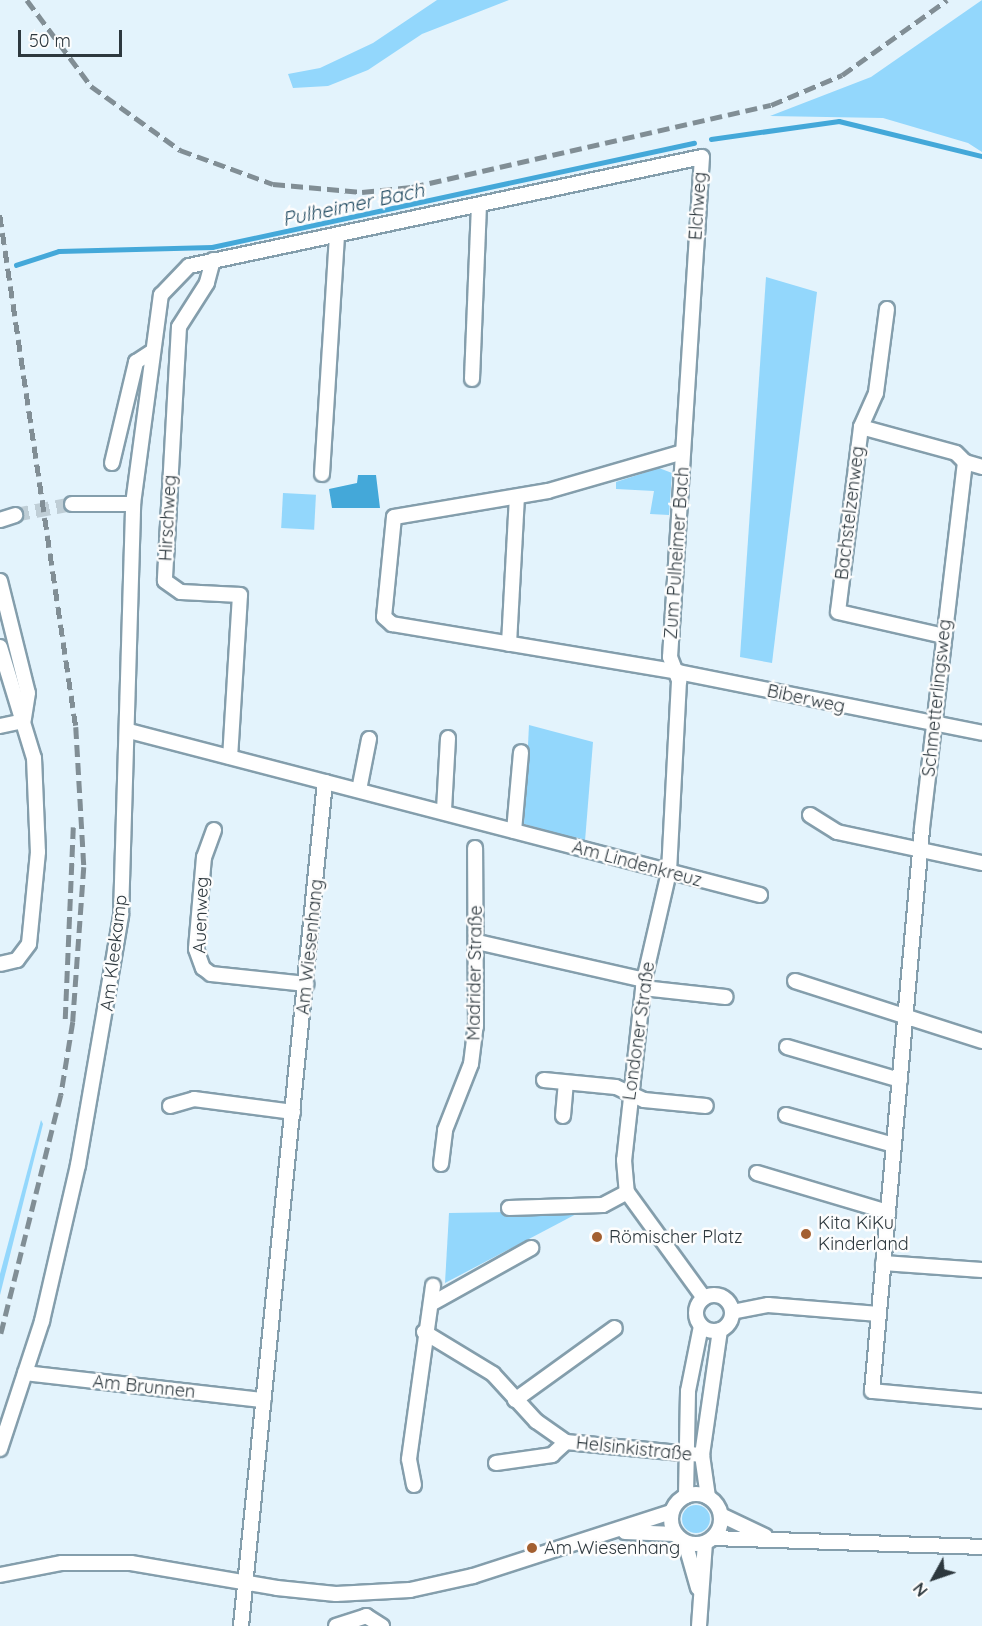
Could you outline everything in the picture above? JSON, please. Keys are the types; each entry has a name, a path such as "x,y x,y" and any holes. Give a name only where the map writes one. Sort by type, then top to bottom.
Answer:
{"street":[{"name":"Elchweg","path":"133,504 161,295 189,266 702,157 686,412"},
{"path":"472,379 479,206"},
{"path":"322,474 337,236"},
{"name":"Hirschweg","path":"213,260 207,283 178,327 165,581 181,592 240,595 230,757"},
{"name":"Bachstelzenweg","path":"887,309 876,393 861,427 838,612 944,636"},
{"path":"111,463 135,362 153,351"},
{"name":"Zum Pulheimer Bach","path":"669,872 678,672 670,657 686,412"},
{"path":"861,427 956,453 965,462 982,466"},
{"path":"509,645 517,496 683,452"},
{"name":"Schmetterlingsweg","path":"965,462 934,724 872,1391 982,1401"},
{"name":"Biberweg","path":"517,496 394,517 384,616 392,624 678,672 982,733"},
{"path":"72,504 133,504"},
{"name":"Am Kleekamp","path":"0,1449 25,1373 78,1165 104,1025 121,915 129,731 133,504"},
{"path":"0,520 15,515"},
{"path":"0,580 28,693 23,721"},
{"path":"0,647 34,758 38,802 32,924 24,954 0,964"},
{"path":"0,726 23,721"},
{"name":"Am Lindenkreuz","path":"129,731 324,782 444,810 514,831 760,896"},
{"path":"444,810 448,738"},
{"path":"359,790 369,739"},
{"path":"514,831 521,752"},
{"name":"Am Wiesenhang","path":"241,1626 306,984 324,782"},
{"path":"810,815 837,832 907,850 923,848 982,863"},
{"name":"Auenweg","path":"214,830 204,857 196,949 203,968 211,974 306,984"},
{"name":"Madrider Straße","path":"441,1164 445,1130 471,1064 477,942 475,848"},
{"name":"Londoner Straße","path":"627,1192 624,1160 643,984 669,872"},
{"path":"477,942 643,984 726,997"},
{"path":"795,981 982,1041"},
{"path":"787,1047 900,1080"},
{"path":"544,1080 632,1093 644,1100 706,1106"},
{"path":"563,1116 566,1083"},
{"path":"170,1106 194,1098 292,1112"},
{"path":"786,1114 894,1144"},
{"path":"757,1173 888,1212"},
{"path":"509,1208 603,1205 627,1192 704,1298"},
{"path":"431,1304 531,1248"},
{"path":"883,1263 982,1270"},
{"path":"414,1485 409,1459 424,1332 433,1286"},
{"path":"704,1298 724,1298 732,1312"},
{"path":"704,1298 696,1312 701,1326 688,1391 695,1455 708,1497 721,1515 770,1538"},
{"path":"0,1575 62,1563 131,1563 245,1583 336,1594 410,1590 622,1531 671,1512 686,1496 720,1330 732,1312 768,1305 879,1314"},
{"path":"701,1326 720,1330"},
{"path":"514,1400 615,1328"},
{"name":"Helsinkistraße","path":"424,1332 492,1374 514,1400 566,1442 695,1455"},
{"name":"Am Brunnen","path":"25,1373 263,1400"},
{"path":"496,1463 552,1455 566,1442"},
{"path":"686,1496 708,1497"},
{"path":"671,1512 698,1588"},
{"path":"699,1626 698,1588 709,1541 721,1515"},
{"path":"622,1531 709,1541 770,1538 982,1548"},
{"path":"336,1626 366,1616 382,1626"}],"shaded area":[{"path":"437,0 509,0 422,34 368,70 328,86 293,88 288,74 320,68 373,43"},
{"path":"982,0 982,152 968,143 883,118 770,116 871,77"},
{"path":"766,277 817,292 772,663 740,657"},
{"path":"659,468 672,473 669,515 650,514 654,491 616,489 616,482"},
{"path":"358,475 376,475 380,508 332,508 329,489 357,483"},
{"path":"283,493 316,495 314,530 281,528"},
{"path":"529,725 593,742 585,841 524,824"},
{"path":"41,1120 43,1124 0,1295 0,1274"},
{"path":"582,1211 445,1283 449,1213"},
{"path":"696,1505 706,1509 710,1519 706,1529 696,1533 686,1529 682,1519 686,1509"}],"waterway":[{"name":"Pulheimer Bach","path":"711,139 839,121 982,156"},
{"name":"Pulheimer Bach","path":"16,265 59,251 212,247 694,143"}],"tunnel":[{"path":"15,515 72,504"}],"railway":[{"path":"27,0 91,86 180,150 273,184 362,192 412,187 771,105 842,75 947,0"},
{"path":"0,215 76,727 84,867 73,1022 61,1095 0,1337"},
{"path":"65,1019 73,827"}],"place":[{"name":"Kita KiKu Kinderland","path":"806,1234"},
{"name":"Römischer Platz","path":"597,1237"},
{"name":"Am Wiesenhang","path":"532,1548"}]}
